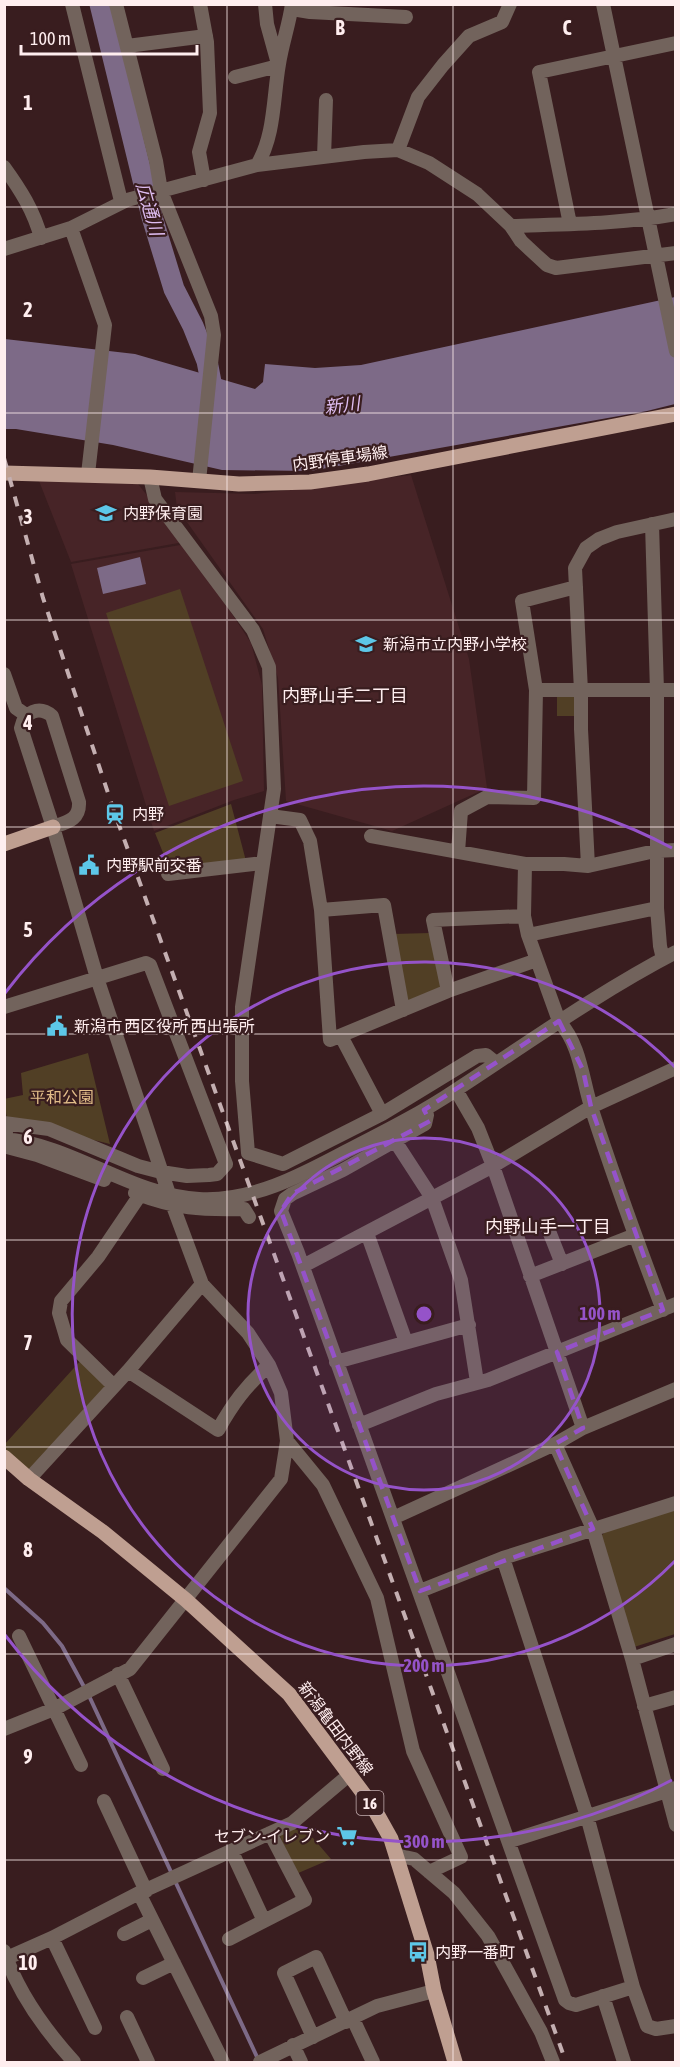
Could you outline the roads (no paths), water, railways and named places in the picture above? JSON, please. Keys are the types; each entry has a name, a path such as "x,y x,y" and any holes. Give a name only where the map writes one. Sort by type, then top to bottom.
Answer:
{"main road":[{"name":"内野停車場線","path":"4,473 88,474 239,484 274,484 368,474 675,414"},
{"path":"4,844 53,827"},
{"name":"新潟亀田内野線","path":"4,1457 29,1479 103,1532 186,1600 289,1694 372,1805 391,1839 427,1955 434,1991 455,2062"}],"street":[{"path":"72,4 124,200"},
{"path":"116,4 156,161 159,192 211,316 214,335 199,481"},
{"path":"200,4 206,36 210,113 199,152 204,180"},
{"path":"265,4 267,24 278,66"},
{"path":"398,150 418,98 470,36 502,22 510,4"},
{"path":"603,4 675,351"},
{"path":"257,165 263,155 270,130 278,66 292,7 310,12 406,17"},
{"path":"127,46 206,36"},
{"path":"570,224 539,72 675,43"},
{"path":"236,77 278,66"},
{"path":"324,157 326,100"},
{"path":"4,249 71,228 124,200 257,165 398,150 429,163 477,194 547,265 556,268 675,253"},
{"path":"4,167 36,217 41,238"},
{"path":"511,226 648,224 675,214"},
{"path":"71,228 105,325 88,474"},
{"path":"150,477 155,499 253,630 269,667 274,789 242,1007 242,1082 248,1153 283,1164 382,1114 477,1056 486,1055 496,1062"},
{"path":"588,866 575,568 586,548 599,539 617,532 675,519"},
{"path":"633,1987 576,2005 565,2000 510,1841 303,1266 281,1211 285,1199 391,1136 424,1110 559,1021 669,956 660,946 657,908 657,691 652,524"},
{"path":"458,852 461,811 488,797 534,798 536,690 522,601 576,586"},
{"path":"4,674 16,708 26,715"},
{"path":"536,690 675,690"},
{"path":"4,1729 54,1709 130,1669 281,1479 287,1441 281,1393 269,1365 248,1333 202,1284 161,1172 97,978 53,827 21,728 26,715 41,710 52,716 80,809 76,817 69,822 53,827"},
{"path":"270,816 300,820 310,842 321,910 330,1040 448,991 537,960"},
{"path":"371,836 525,864 588,866 656,851 675,850"},
{"path":"168,874 263,863"},
{"path":"359,1425 436,1394 488,1380 669,1307 635,1235 591,1107 583,1070 568,1031 559,1021 528,935 524,916 525,864"},
{"path":"321,910 384,905 403,1010"},
{"path":"528,935 657,908"},
{"path":"448,991 433,920 524,916"},
{"path":"4,1007 140,964 150,965 226,1164 217,1174 187,1176 161,1172 138,1166 49,1129 4,1124"},
{"path":"341,1036 382,1114"},
{"path":"303,1266 493,1166 591,1107 675,1068"},
{"path":"456,1090 478,1128 493,1166 584,1428"},
{"path":"4,1124 11,1139 8,1147 78,1169 173,1206 208,1210 244,1209 249,1217"},
{"path":"11,1139 63,1152 140,1186 184,1197 211,1199 237,1196 287,1181 391,1136"},
{"path":"391,1136 432,1198 460,1280 477,1382"},
{"path":"114,1386 67,1340 59,1313 61,1300 98,1257 140,1195"},
{"path":"547,1226 562,1264"},
{"path":"367,1233 406,1342"},
{"path":"530,1275 635,1235"},
{"path":"29,1479 128,1371 202,1284"},
{"path":"336,1362 469,1325"},
{"path":"128,1371 218,1430 246,1386 269,1365"},
{"path":"393,1518 555,1444 584,1428 675,1389"},
{"path":"287,1441 323,1485 378,1598 412,1751 461,1857 429,1872"},
{"path":"555,1444 593,1530 671,1790 675,1825"},
{"path":"420,1591 503,1558 675,1503"},
{"path":"503,1558 587,1816 633,1987 647,2026 656,2029 675,2026"},
{"path":"19,1636 81,1765"},
{"path":"632,1659 675,1644"},
{"path":"118,1674 163,1769"},
{"path":"644,1706 675,1697"},
{"path":"74,2062 19,1989 6,1955 52,1938 143,1892 291,1823 349,1775"},
{"path":"510,1841 671,1790"},
{"path":"104,1801 143,1892 152,1920 223,2062"},
{"path":"229,1939 305,1900 270,1833"},
{"path":"232,1852 264,1921"},
{"path":"396,1855 414,1859 454,1893 488,1936 541,2032 553,2062"},
{"path":"124,1934 152,1920"},
{"path":"52,1938 95,2028"},
{"path":"313,2037 284,1973 316,1957 373,2062"},
{"path":"143,1978 174,1963"},
{"path":"260,2062 377,2006 434,1991"},
{"path":"603,1996 624,2062"},
{"path":"126,2017 148,2062"},
{"path":"293,2045 301,2062"}],"water":[{"name":"新川","path":"675,297 675,404 647,411 310,471 222,470 113,445 5,429 5,339 135,354 255,389 263,382 265,364 315,368 361,365"},
{"path":"140,557 146,584 103,594 97,568"}],"waterway":[{"name":"広通川","path":"100,4 152,217 174,289 193,326 207,361 211,382"},
{"path":"4,1588 43,1623 62,1646 90,1698 172,1874"},
{"path":"175,1881 258,2059"}],"railway":[{"path":"4,458 43,598 115,814 566,2062"}],"place":[{"name":"内野保育園","path":"106,513"},
{"name":"新潟市立内野小学校","path":"366,644"},
{"name":"内野","path":"115,814"},
{"name":"内野駅前交番","path":"89,865"},
{"name":"新潟市 西区役所 西出張所","path":"57,1026"},
{"name":"セブン-イレブン","path":"347,1836"},
{"name":"内野一番町","path":"418,1952"}],"district":[{"name":"内野山手二丁目","path":"345,695"},
{"name":"内野山手一丁目","path":"548,1226"}],"park label":[{"name":"平和公園","path":"62,1097"}]}
